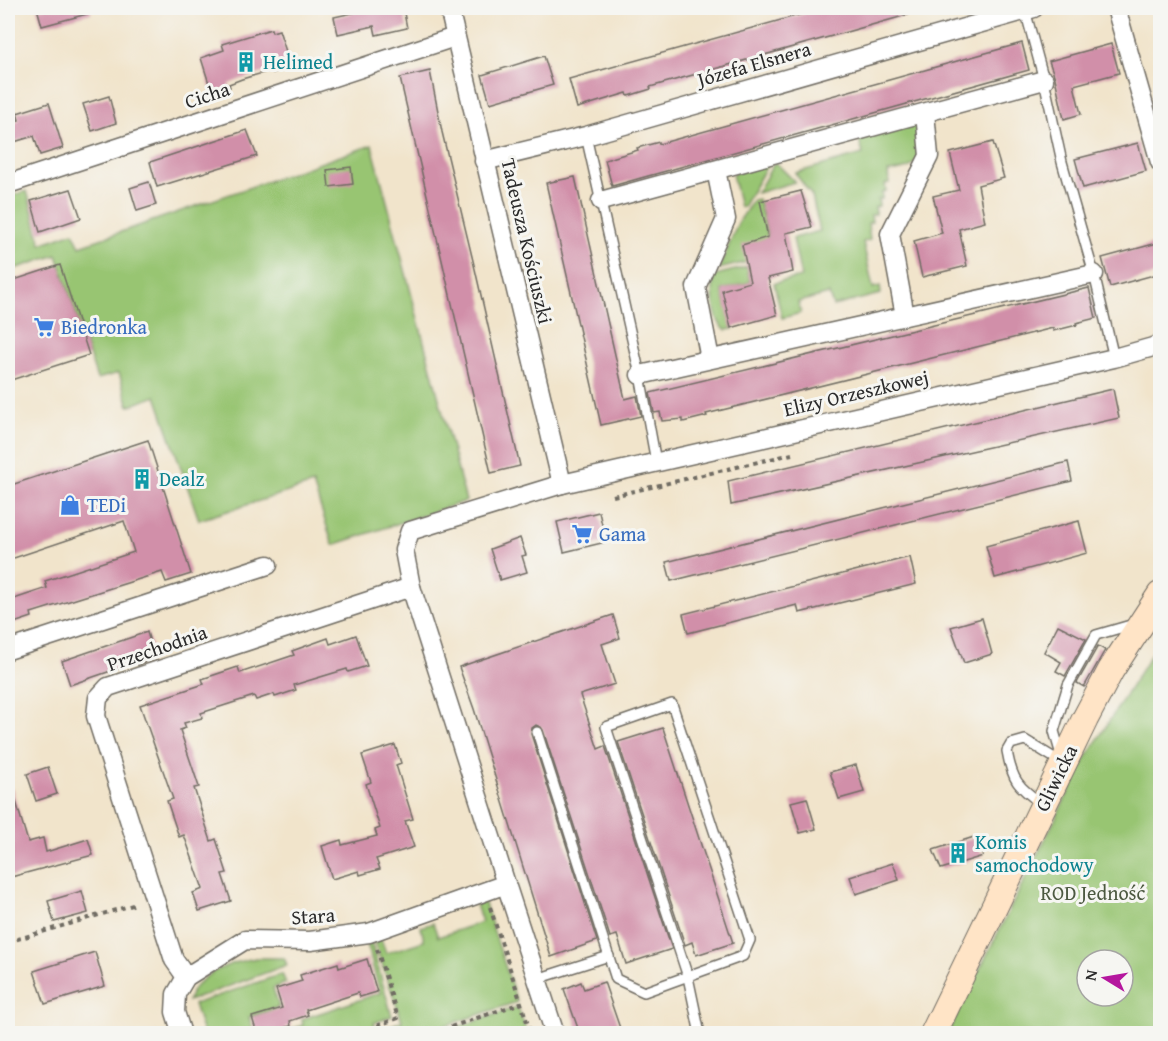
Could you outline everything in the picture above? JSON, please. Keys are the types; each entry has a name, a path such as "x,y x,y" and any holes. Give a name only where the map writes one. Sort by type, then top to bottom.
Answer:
{"main road":[{"name":"Gliwicka","path":"933,1034 1111,670 1161,594"}],"street":[{"name":"Tadeusza Kościuszki","path":"449,8 562,484"},
{"path":"1116,8 1156,131 1161,162"},
{"name":"Józefa Elsnera","path":"484,161 586,136 1030,9"},
{"name":"Cicha","path":"8,184 455,37"},
{"path":"601,201 1044,80"},
{"path":"905,316 890,234 929,156 925,113"},
{"path":"710,359 696,287 726,219 716,170"},
{"path":"640,375 1094,274"},
{"name":"Elizy Orzeszkowej","path":"562,484 1114,358 1161,345"},
{"path":"555,1034 411,587 404,550 410,531 562,484"},
{"path":"8,650 268,565"},
{"name":"Przechodnia","path":"186,977 174,960 96,716 98,698 108,687 411,587"},
{"name":"Stara","path":"186,977 245,940 310,941 371,932 506,884"},
{"path":"182,1034 175,1012 176,994 186,977"}],"lane":[{"path":"1030,9 1062,162 1094,274 1114,358"},
{"path":"586,136 640,375 656,462"},
{"path":"537,732 616,979 644,992 688,977 743,956 750,940 672,704 606,728 688,977 700,1034"},
{"path":"1043,805 1021,789 1015,779 1007,751 1011,744 1025,740 1064,763"},
{"path":"537,979 609,957"}],"path":[{"path":"485,892 531,1034"},
{"path":"8,942 154,899"},
{"path":"371,932 398,1018 379,1025 382,1034"},
{"path":"8,956 8,962"},
{"path":"437,1034 436,1032 521,1003"}],"green space":[{"path":"915,124 920,146 918,160 908,168 888,172 889,183 885,184 886,191 882,192 882,199 878,199 879,206 875,207 876,214 871,215 872,222 868,223 870,240 863,242 873,288 880,286 881,294 833,306 829,294 798,302 801,313 782,318 774,283 801,277 793,238 820,231 812,196 795,173 863,154 858,135"},
{"path":"372,145 466,501 333,545 313,484 199,520 156,396 129,406 119,373 97,379 57,255 8,271 8,197 27,191 41,244 73,232 80,246"},
{"path":"769,162 743,207 740,207 732,174"},
{"path":"774,163 795,182 757,193"},
{"path":"758,199 768,237 747,262 719,269 738,223 753,200"},
{"path":"747,267 750,282 722,290 733,329 726,330 718,320 714,305 715,275"},
{"name":"ROD Jedność","path":"1160,640 1160,1033 947,1034 1086,758"},
{"path":"484,901 517,1002 432,1030 433,1033 384,1033 382,1029 402,1021 374,941 381,939 386,953 424,941 421,927 433,923 438,937 482,922 476,905"},
{"path":"371,942 392,1016 374,1023 377,1033 294,1033 292,1029 303,1025 302,1019 380,993 367,944"},
{"path":"256,958 284,958 287,965 188,1001 198,983 206,977 226,966"},
{"path":"282,974 286,983 273,988 279,1007 249,1017 254,1033 203,1033 194,1004"},
{"path":"518,1007 527,1033 440,1033"}],"building":[{"path":"37,8 91,8 91,13 42,26"},
{"path":"375,8 403,8 407,28 376,35 374,26 338,34 334,17"},
{"path":"824,8 917,8 918,12 650,87 651,89 628,96 627,93 577,108 569,79"},
{"name":"Helimed","path":"271,29 272,32 279,30 291,67 242,79 229,84 230,87 212,93 201,58 224,50 222,44"},
{"path":"1022,43 1029,70 612,186 605,160 638,150 637,148 659,142 659,144"},
{"path":"1111,44 1119,73 1074,85 1081,114 1064,119 1049,61"},
{"path":"544,56 553,85 490,103 482,75"},
{"path":"430,71 442,132 520,466 491,473 400,78"},
{"path":"109,96 116,123 92,131 83,104"},
{"path":"49,103 63,148 40,155 34,136 14,142 9,123 19,120 17,113"},
{"path":"247,130 257,156 157,187 150,162"},
{"path":"993,142 1004,178 978,185 985,222 959,229 967,266 922,277 914,241 942,233 933,196 959,190 950,153"},
{"path":"1138,143 1146,171 1083,188 1075,159"},
{"path":"351,167 353,184 329,187 327,170"},
{"path":"575,177 625,399 637,396 641,416 601,425 546,183"},
{"path":"149,182 156,205 137,211 130,188"},
{"path":"71,189 81,218 40,232 31,201"},
{"path":"801,191 812,227 786,233 793,272 768,278 777,315 731,328 722,290 750,282 742,245 768,237 760,201"},
{"path":"1161,242 1161,273 1110,287 1102,258"},
{"name":"Biedronka","path":"60,265 89,355 8,381 8,282"},
{"path":"1089,288 1096,318 1076,323 1077,325 1053,331 1053,328 706,414 707,416 683,422 683,419 662,421 660,412 654,413 650,393"},
{"path":"1113,389 1119,418 731,505 728,481"},
{"path":"148,440 191,574 166,582 162,572 31,613 32,617 8,625 8,601 47,588 45,581 134,552 124,521 8,560 8,486"},
{"path":"1068,462 1072,481 671,581 666,562"},
{"path":"599,512 606,542 564,552 557,522"},
{"path":"1079,521 1087,553 995,578 986,546"},
{"path":"520,538 526,555 522,556 527,572 500,580 490,549"},
{"path":"910,557 916,584 799,613 797,605 688,633 683,614"},
{"path":"613,615 620,638 602,644 615,684 580,695 598,749 605,746 672,949 626,964 617,935 610,937 543,730 536,725 532,728 531,734 597,941 551,957 459,667"},
{"path":"982,618 992,654 964,663 951,627"},
{"path":"1058,625 1086,639 1065,676 1056,671 1061,662 1044,652"},
{"path":"147,632 155,659 138,665 137,662 70,685 62,661"},
{"path":"356,635 367,666 348,672 347,669 294,685 296,690 275,697 274,694 256,700 254,696 201,713 202,718 184,723 186,728 180,730 199,787 194,788 211,841 216,839 227,873 222,874 231,901 199,911 193,893 203,889 184,835 179,837 167,801 173,799 140,705 204,684 202,679 238,667 240,673 294,655 292,651 328,638 330,644"},
{"path":"1098,646 1105,650 1084,687 1077,683"},
{"path":"663,728 733,943 696,955 692,942 685,945 618,742"},
{"path":"395,745 401,763 396,765 413,819 405,821 414,847 376,859 380,869 360,875 359,871 332,879 322,846 341,840 342,845 377,836 375,830 380,828 366,784 371,782 362,755"},
{"path":"856,765 864,792 839,799 830,772"},
{"path":"48,767 57,794 36,801 27,774"},
{"path":"12,788 28,842 43,838 46,852 88,839 93,855 11,877 8,862 8,789"},
{"path":"807,798 816,829 800,833 791,802"},
{"name":"Komis samochodowy","path":"974,837 983,856 941,869 933,850"},
{"path":"893,863 899,880 856,894 850,877"},
{"path":"82,891 88,913 54,922 48,901"},
{"path":"95,952 105,986 45,1004 34,971"},
{"path":"367,959 377,992 360,997 358,993 306,1010 308,1015 290,1021 291,1026 286,1027 288,1034 257,1034 252,1017 282,1008 276,989 302,981 300,975 338,963 339,968"},
{"path":"581,982 584,989 604,982 622,1034 580,1034 564,989"}],"place":[{"name":"Helimed","path":"246,62"},
{"name":"Biedronka","path":"44,327"},
{"name":"Dealz","path":"142,479"},
{"name":"TEDi","path":"70,505"},
{"name":"Gama","path":"582,534"},
{"name":"Komis samochodowy","path":"958,853"}]}
